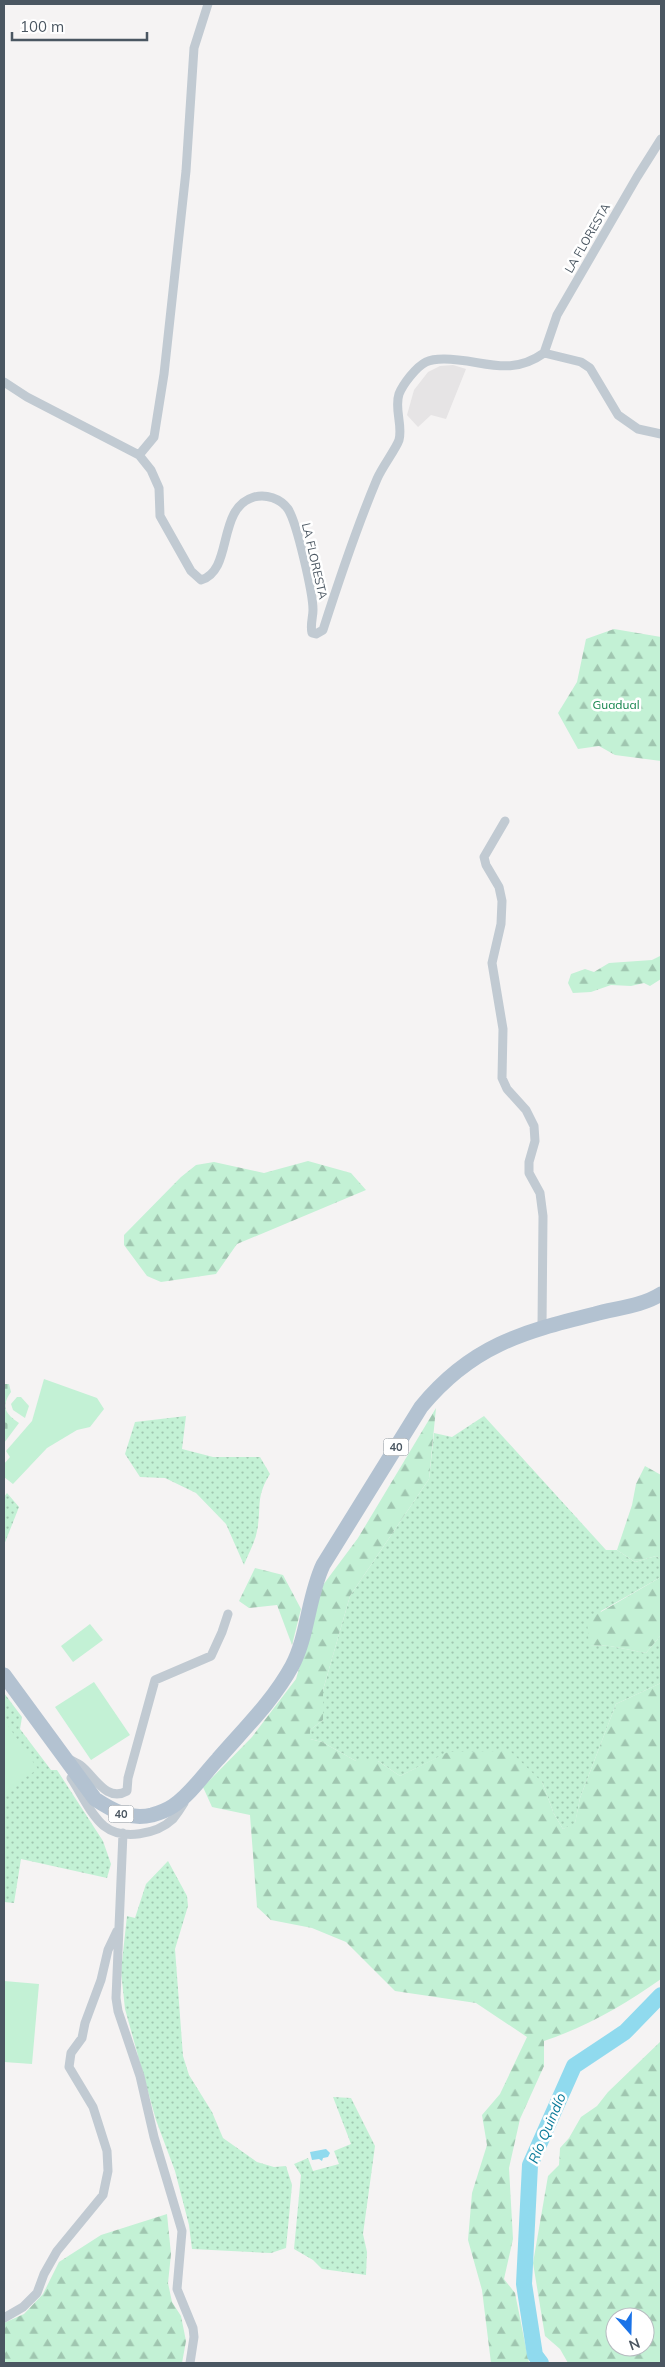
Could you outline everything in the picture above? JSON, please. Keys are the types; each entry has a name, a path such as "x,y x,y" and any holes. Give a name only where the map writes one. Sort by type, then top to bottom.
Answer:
{"main road":[{"name":"40","path":"4,1675 95,1799 120,1814 141,1816 163,1811 173,1806 195,1784 278,1688 292,1666 299,1647 316,1580 323,1565 421,1407 448,1377 483,1351 498,1343 542,1328 641,1303 661,1294"}],"street":[{"path":"139,455 154,437 164,374 186,170 194,48 208,4"},
{"name":"LA FLORESTA","path":"4,382 27,397 139,455 151,470 159,488 160,516 191,571 201,580 209,577 216,570 230,520 244,502 253,497 272,497 287,508 300,547 312,596 311,629 316,634 323,630 334,592 347,562 376,480 398,442 397,413 399,394 419,367 434,359 467,360 505,367 525,363 544,353 557,315 636,177 661,139"},
{"path":"544,353 581,362 590,368 618,415 638,429 661,434"},
{"path":"505,820 484,857 486,865 499,887 502,901 502,924 492,963 503,1028 502,1078 507,1090 526,1110 534,1126 536,1141 529,1162 529,1173 540,1193 544,1216 541,1295 542,1328"},
{"path":"62,1756 82,1766 99,1786 112,1793 122,1794 127,1791 131,1769 155,1680 211,1656 228,1614"},
{"path":"20,1697 99,1821 106,1827 123,1833 144,1833 164,1826 174,1818 195,1784"},
{"path":"123,1833 116,1982 118,2011 140,2076 154,2136 182,2231 177,2289 193,2328 194,2337 190,2363"},
{"path":"4,2318 23,2307 37,2293 44,2274 57,2251 103,2195 108,2171 107,2151 93,2107 69,2067 71,2053 82,2038 85,2023 101,1980 108,1950 118,1928"}],"shaded area":[{"path":"453,365 466,369 446,419 431,415 418,427 407,415 414,390 428,372 440,366"}],"green space":[{"name":"Guadual","path":"614,629 661,637 661,761 615,755 599,746 578,749 558,713 577,682 586,639"},
{"path":"661,953 661,979 650,986 644,983 631,986 611,985 591,992 573,993 568,983 571,974 585,969 594,972 609,963 652,960 660,956"},
{"path":"308,1161 351,1173 366,1190 237,1244 216,1274 161,1282 147,1276 124,1245 124,1235 181,1177 196,1165 214,1162 264,1173"},
{"path":"44,1379 97,1398 104,1409 90,1427 77,1430 47,1448 13,1484 4,1477 4,1464 10,1457 6,1451 32,1421"},
{"path":"4,1384 9,1384 11,1392 6,1402 6,1410 19,1423 4,1443"},
{"path":"17,1397 21,1397 29,1406 25,1418 13,1410 11,1404"},
{"path":"436,1408 429,1479 350,1596 323,1690 323,1720 310,1730 310,1739 322,1742 356,1761 378,1761 400,1776 448,1752 510,1751 542,1782 554,1814 563,1829 575,1823 580,1798 616,1704 661,1683 661,1979 605,2014 575,2029 544,2041 544,2066 520,2119 509,2168 513,2239 504,2279 515,2293 529,2363 491,2363 482,2290 468,2240 472,2193 487,2145 482,2115 500,2094 527,2037 476,2003 395,1991 346,1942 312,1928 271,1920 257,1907 250,1815 212,1807 203,1787 252,1737 296,1679 323,1585 358,1538"},
{"path":"186,1416 182,1449 213,1457 260,1457 270,1474 262,1490 256,1535 244,1565 226,1524 196,1493 165,1478 140,1477 125,1454 135,1422"},
{"path":"484,1416 606,1550 617,1550 635,1562 656,1556 661,1559 661,1577 601,1611 590,1645 610,1646 646,1653 661,1635 661,1683 616,1704 580,1798 575,1824 563,1829 554,1814 542,1782 449,1752 400,1776 378,1761 356,1761 322,1742 310,1739 310,1730 323,1720 323,1690 350,1596 429,1479 434,1433 452,1437"},
{"path":"645,1466 661,1475 661,1559 656,1556 635,1562 617,1550 632,1505 636,1484"},
{"path":"7,1493 19,1507 4,1545 4,1497"},
{"path":"255,1568 283,1575 301,1609 292,1645 277,1605 249,1608 239,1601"},
{"path":"661,1577 661,1635 646,1653 610,1646 589,1645 587,1620"},
{"path":"90,1624 103,1640 73,1662 61,1646"},
{"path":"94,1682 130,1735 91,1760 55,1707"},
{"path":"4,1693 22,1717 20,1729 51,1770 57,1770 103,1841 111,1864 107,1878 21,1859 14,1903 4,1902"},
{"path":"4,1720 38,1769 4,1792"},
{"path":"168,1861 187,1896 188,1906 175,1949 183,2056 189,2075 212,2112 223,2138 257,2162 274,2167 286,2166 292,2185 286,2248 271,2253 192,2249 189,2225 175,2171 156,2120 125,2009 121,1971 127,1916 135,1918 146,1884"},
{"path":"4,1981 39,1984 32,2064 4,2062"},
{"path":"661,2041 661,2363 568,2363 560,2349 545,2336 533,2263 548,2176 559,2165 560,2148 569,2138 581,2117 597,2106 608,2092"},
{"path":"333,2097 351,2098 375,2146 363,2234 367,2252 366,2275 322,2269 313,2260 294,2249 301,2175 294,2164 308,2158 313,2171 339,2164 334,2151 351,2144"},
{"path":"167,2214 171,2254 168,2283 172,2302 181,2316 186,2341 182,2363 4,2363 4,2323 24,2314 43,2294 59,2262 101,2235"}],"water":[{"path":"326,2149 330,2153 328,2157 323,2158 322,2161 319,2159 312,2160 310,2152"}],"waterway":[{"name":"Río Quindío","path":"541,2363 535,2355 524,2284 530,2165 574,2066 625,2032 661,1995"}]}
